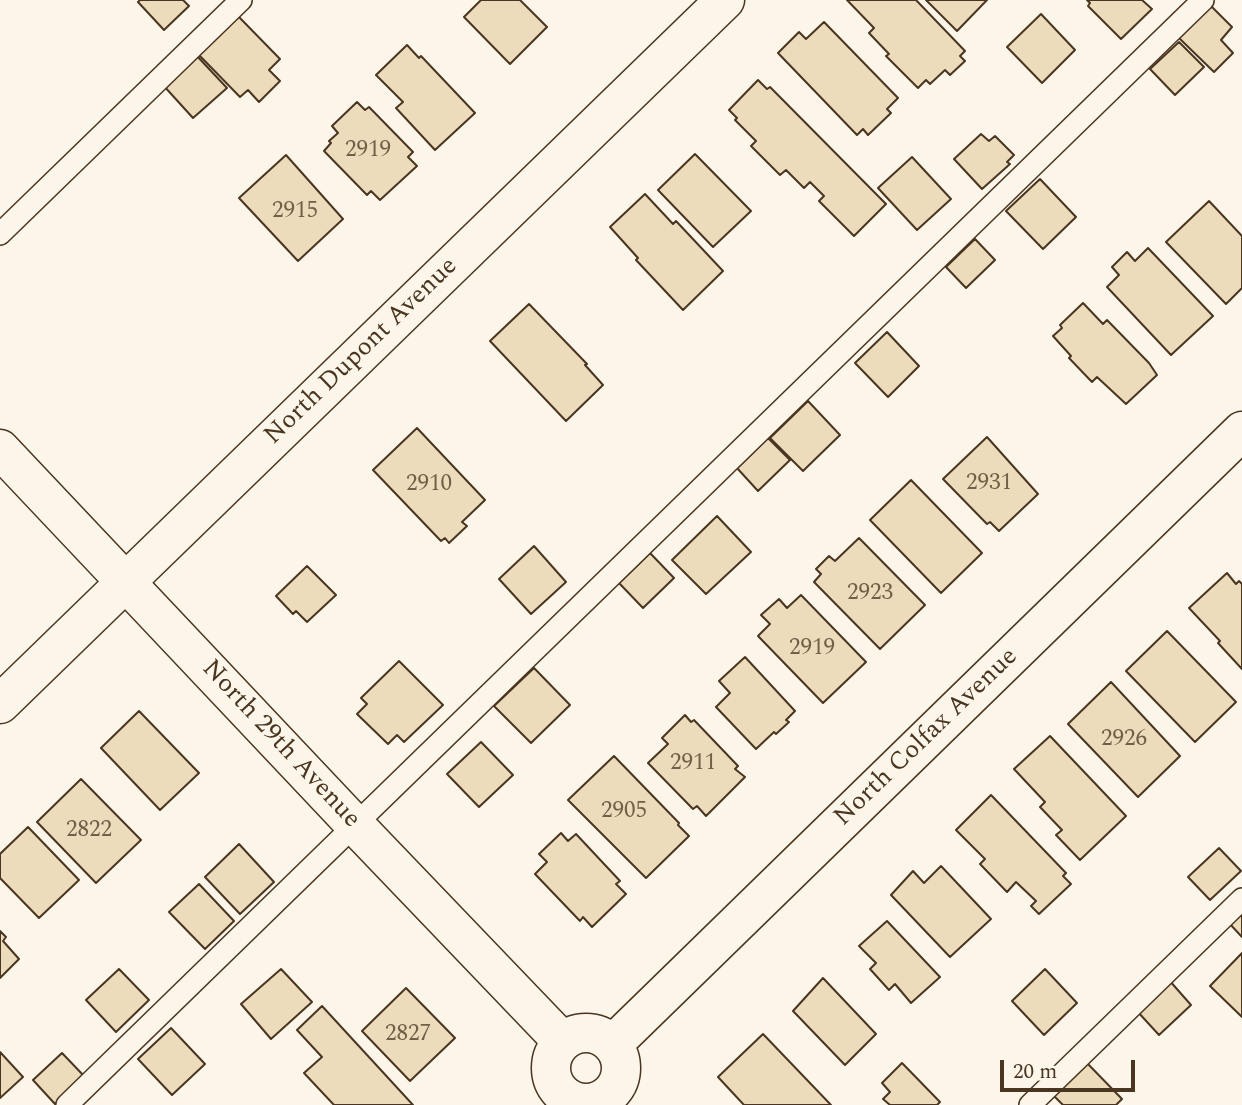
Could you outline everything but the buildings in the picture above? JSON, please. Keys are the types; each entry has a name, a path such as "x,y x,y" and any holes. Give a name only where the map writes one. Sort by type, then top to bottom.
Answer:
{"street":[{"name":"North Dupont Avenue","path":"0,704 725,0"},
{"name":"North Colfax Avenue","path":"612,1045 1242,431"},
{"name":"North 29th Avenue","path":"0,449 562,1041"},
{"path":"582,1032 604,1037 612,1045 618,1053 621,1074 617,1084 617,1099 580,1103 555,1099 551,1061 554,1050 562,1041 582,1032"}],"lane":[{"path":"0,234 241,0"},
{"path":"67,1105 1203,0"},
{"path":"1030,1105 1242,899"}]}
